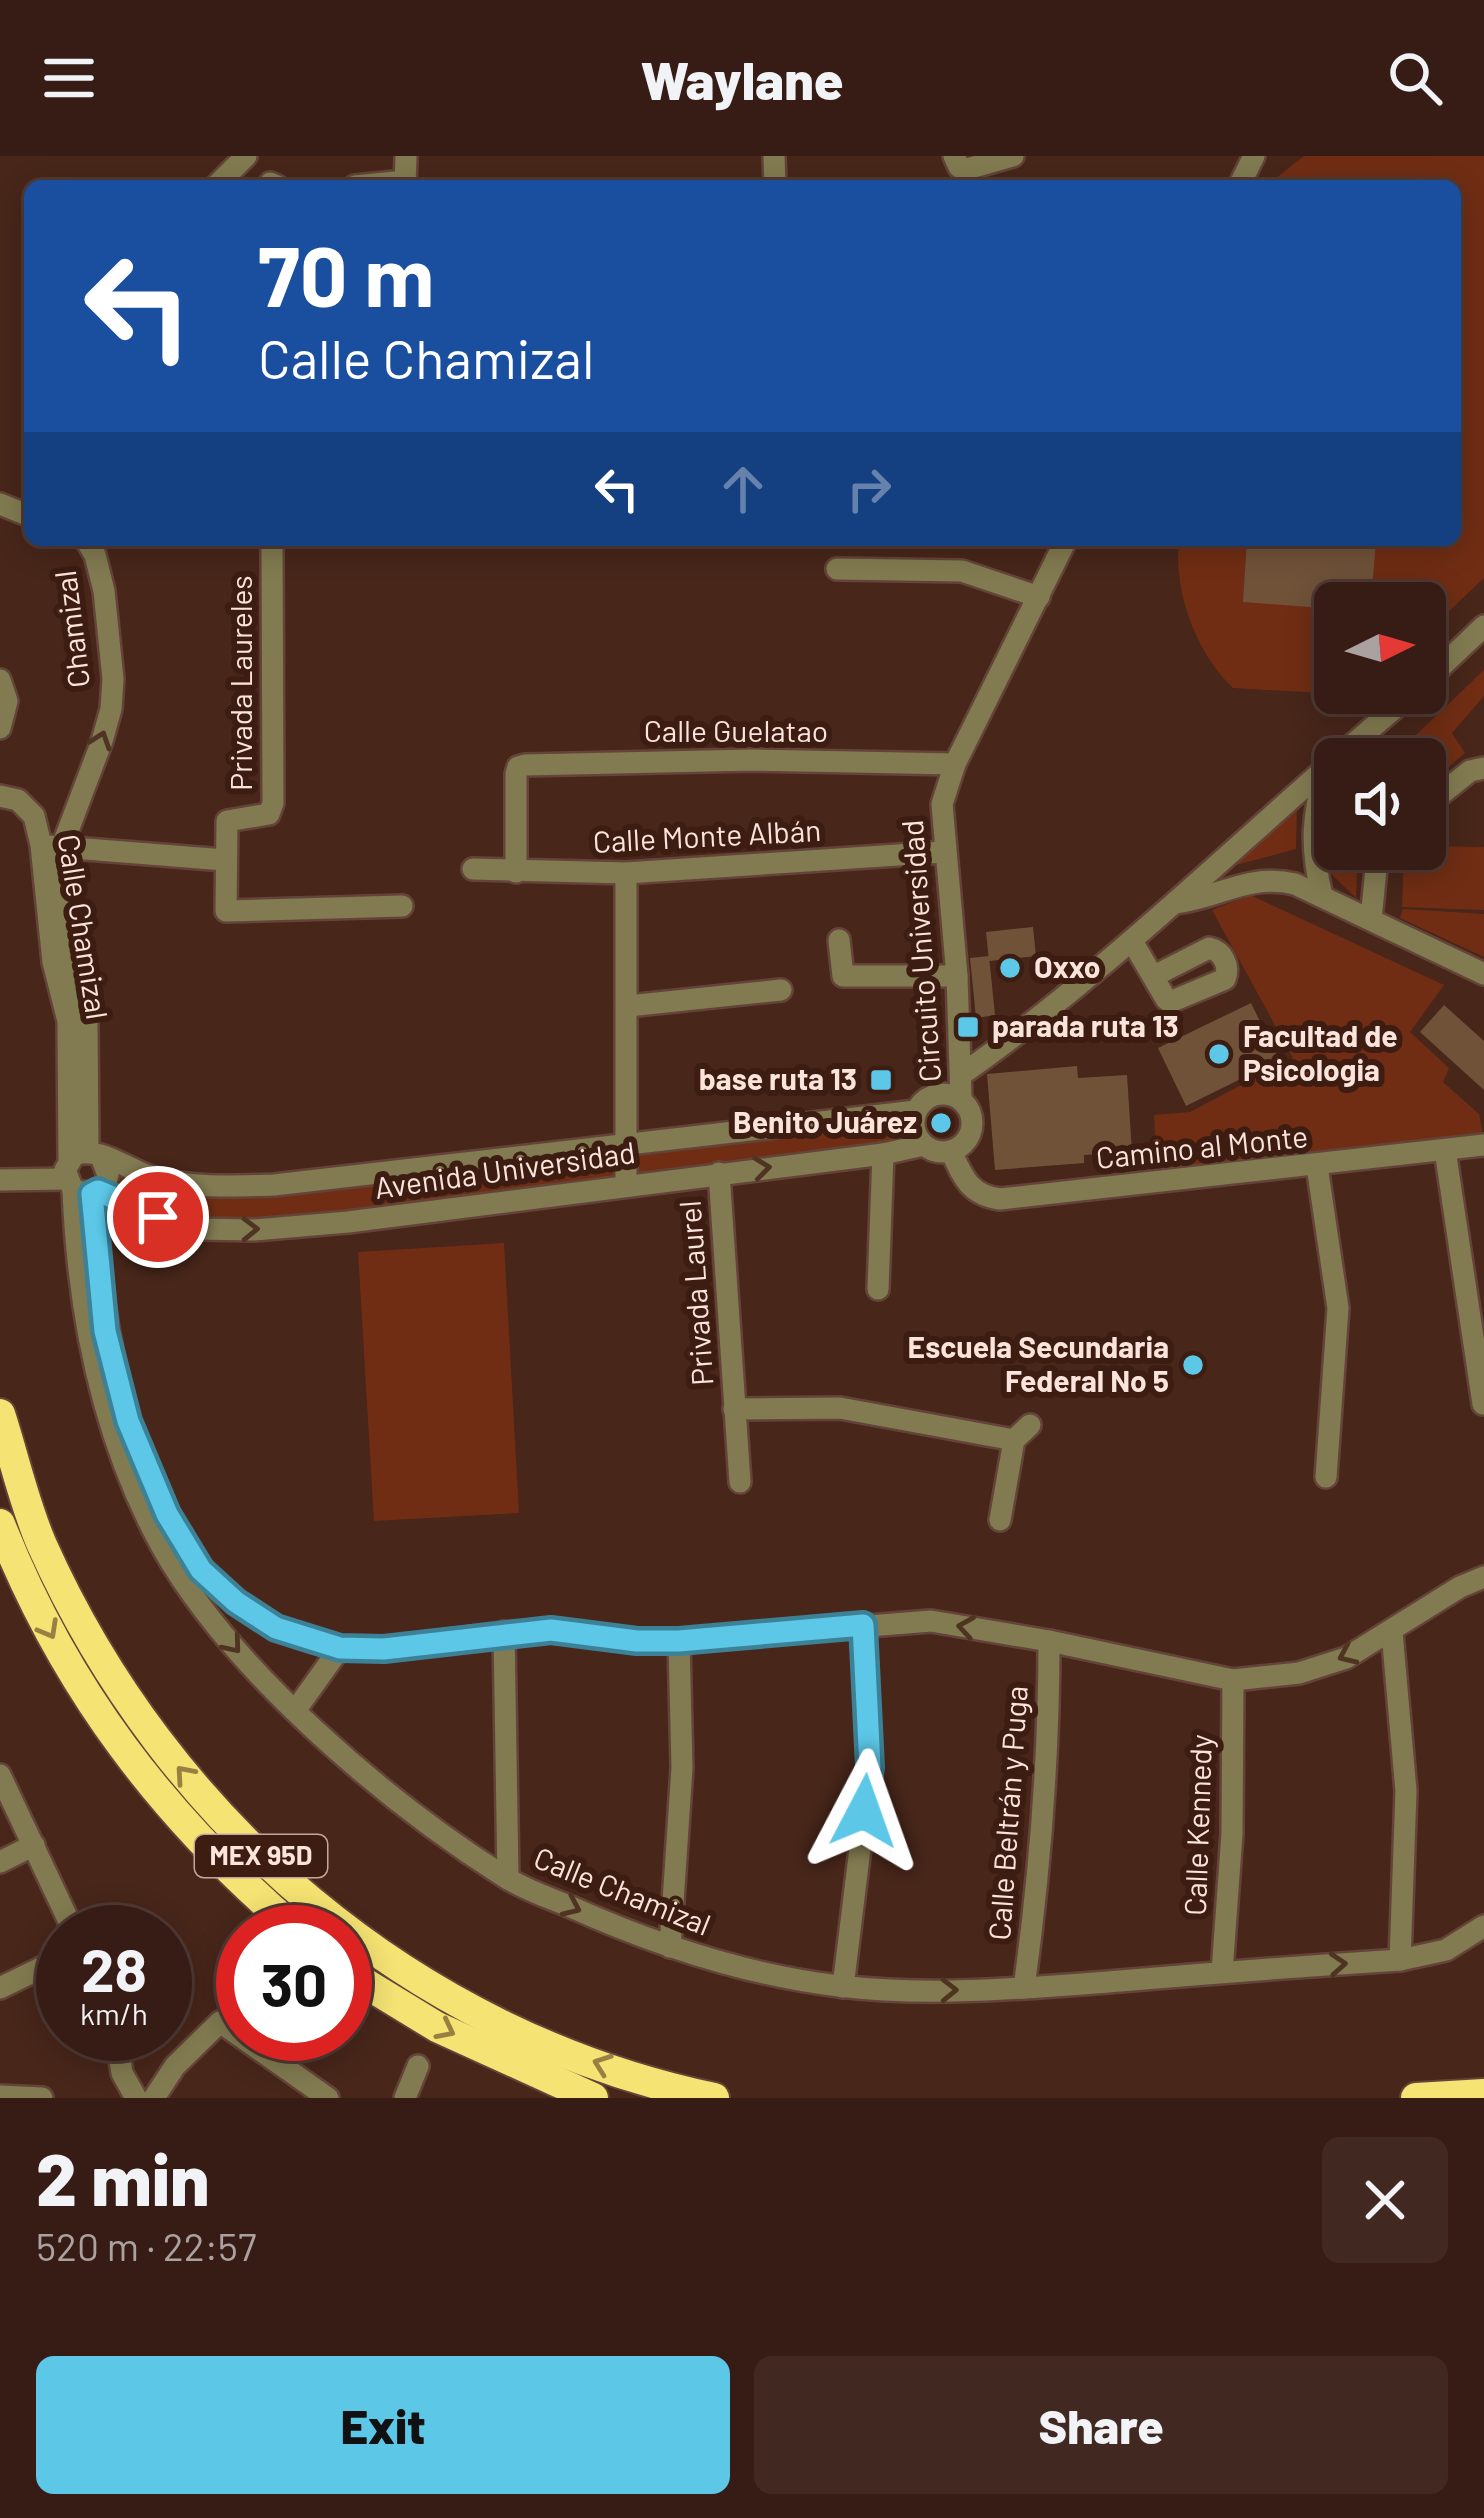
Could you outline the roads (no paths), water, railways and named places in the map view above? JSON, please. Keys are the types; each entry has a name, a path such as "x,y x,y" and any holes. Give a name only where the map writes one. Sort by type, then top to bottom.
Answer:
{"highway":[{"name":"MEX 95D","path":"0,1414 40,1542 87,1633 135,1714 254,1850 392,1965 470,2010 654,2083 714,2098"},
{"name":"MEX 95D","path":"0,1524 46,1626 136,1769 204,1844 269,1905"},
{"path":"372,1987 437,2027 593,2098"},
{"path":"1416,2098 1484,2094"}],"street":[{"path":"222,180 246,156"},
{"path":"954,156 959,167 967,169 1013,156"},
{"name":"Chamizal","path":"51,847 111,709 113,679 104,591 90,546"},
{"name":"Privada Laureles","path":"225,860 227,821 269,814 273,803 272,546"},
{"name":"Circuito Universidad","path":"961,1099 957,976 942,804 955,764 1063,546"},
{"path":"837,569 962,571 1039,597"},
{"path":"1446,662 1484,626"},
{"path":"0,680 8,701 0,728"},
{"path":"1358,738 1388,714"},
{"name":"Calle Guelatao","path":"516,872 518,767 752,760 955,764"},
{"path":"1446,790 1470,771 1484,769"},
{"path":"962,1075 1132,941 1314,776"},
{"name":"Calle Chamizal","path":"0,796 18,800 34,816 51,847 52,962 68,1021 105,1331 128,1421 167,1514 201,1570 236,1602 276,1628 340,1648 384,1649 551,1630 679,1641 932,1622 1233,1680 1299,1673 1346,1658 1484,1577"},
{"path":"1314,808 1314,864"},
{"path":"51,847 225,860 226,911 402,906"},
{"name":"Calle Monte Albán","path":"473,869 626,873 943,852"},
{"path":"1316,870 1322,896"},
{"path":"1371,919 1376,870"},
{"path":"626,873 626,1185"},
{"path":"1175,902 1200,900 1268,878 1322,896 1484,974"},
{"path":"839,940 843,976 957,976"},
{"path":"1132,941 1154,976"},
{"path":"628,1006 781,991"},
{"path":"935,1094 961,1099 971,1114 970,1133 951,1151 924,1145 914,1130 916,1111 935,1094"},
{"name":"Avenida Universidad","path":"84,1175 200,1186 274,1185 916,1111"},
{"name":"Avenida Universidad","path":"84,1175 158,1217 197,1229 254,1230 348,1222 924,1145"},
{"name":"Camino al Monte","path":"951,1151 967,1185 982,1197 1000,1199 1484,1145"},
{"path":"1445,1150 1484,1404"},
{"path":"878,1289 883,1154"},
{"path":"1317,1166 1338,1308 1326,1477"},
{"name":"Privada Laurel","path":"719,1173 740,1482"},
{"path":"0,1180 84,1175"},
{"name":"Calle Chamizal","path":"84,1175 87,1338 127,1470 160,1544 191,1595 295,1712 384,1788 508,1879 670,1947 730,1966 843,1987 1024,1988 1400,1960 1446,1950 1484,1926"},
{"name":"Privada Laurel","path":"734,1408 840,1408 1022,1433 1000,1520"},
{"path":"843,1987 870,1767 863,1625"},
{"path":"1392,1632 1406,1791 1400,1960"},
{"path":"504,1633 508,1879"},
{"path":"670,1947 682,1768 679,1641"},
{"name":"Calle Beltrán y Puga","path":"1024,1988 1042,1845 1049,1641"},
{"path":"295,1712 340,1648"},
{"name":"Calle Kennedy","path":"1222,1972 1232,1834 1233,1680"},
{"path":"0,1775 62,1905"},
{"path":"0,1862 34,1844"},
{"path":"0,1988 36,1971"},
{"path":"154,2098 176,2066 216,2026"},
{"path":"120,2061 136,2098"},
{"path":"275,2061 328,2098"},
{"path":"405,2098 418,2066"},
{"path":"0,2096 42,2098"}],"place":[{"name":"Oxxo","path":"1010,968"},
{"name":"parada ruta 13","path":"968,1027"},
{"name":"Facultad de Psicologia","path":"1219,1054"},
{"name":"base ruta 13","path":"881,1080"},
{"name":"Benito Juárez","path":"941,1123"},
{"name":"Escuela Secundaria Federal No 5","path":"1193,1365"}]}
